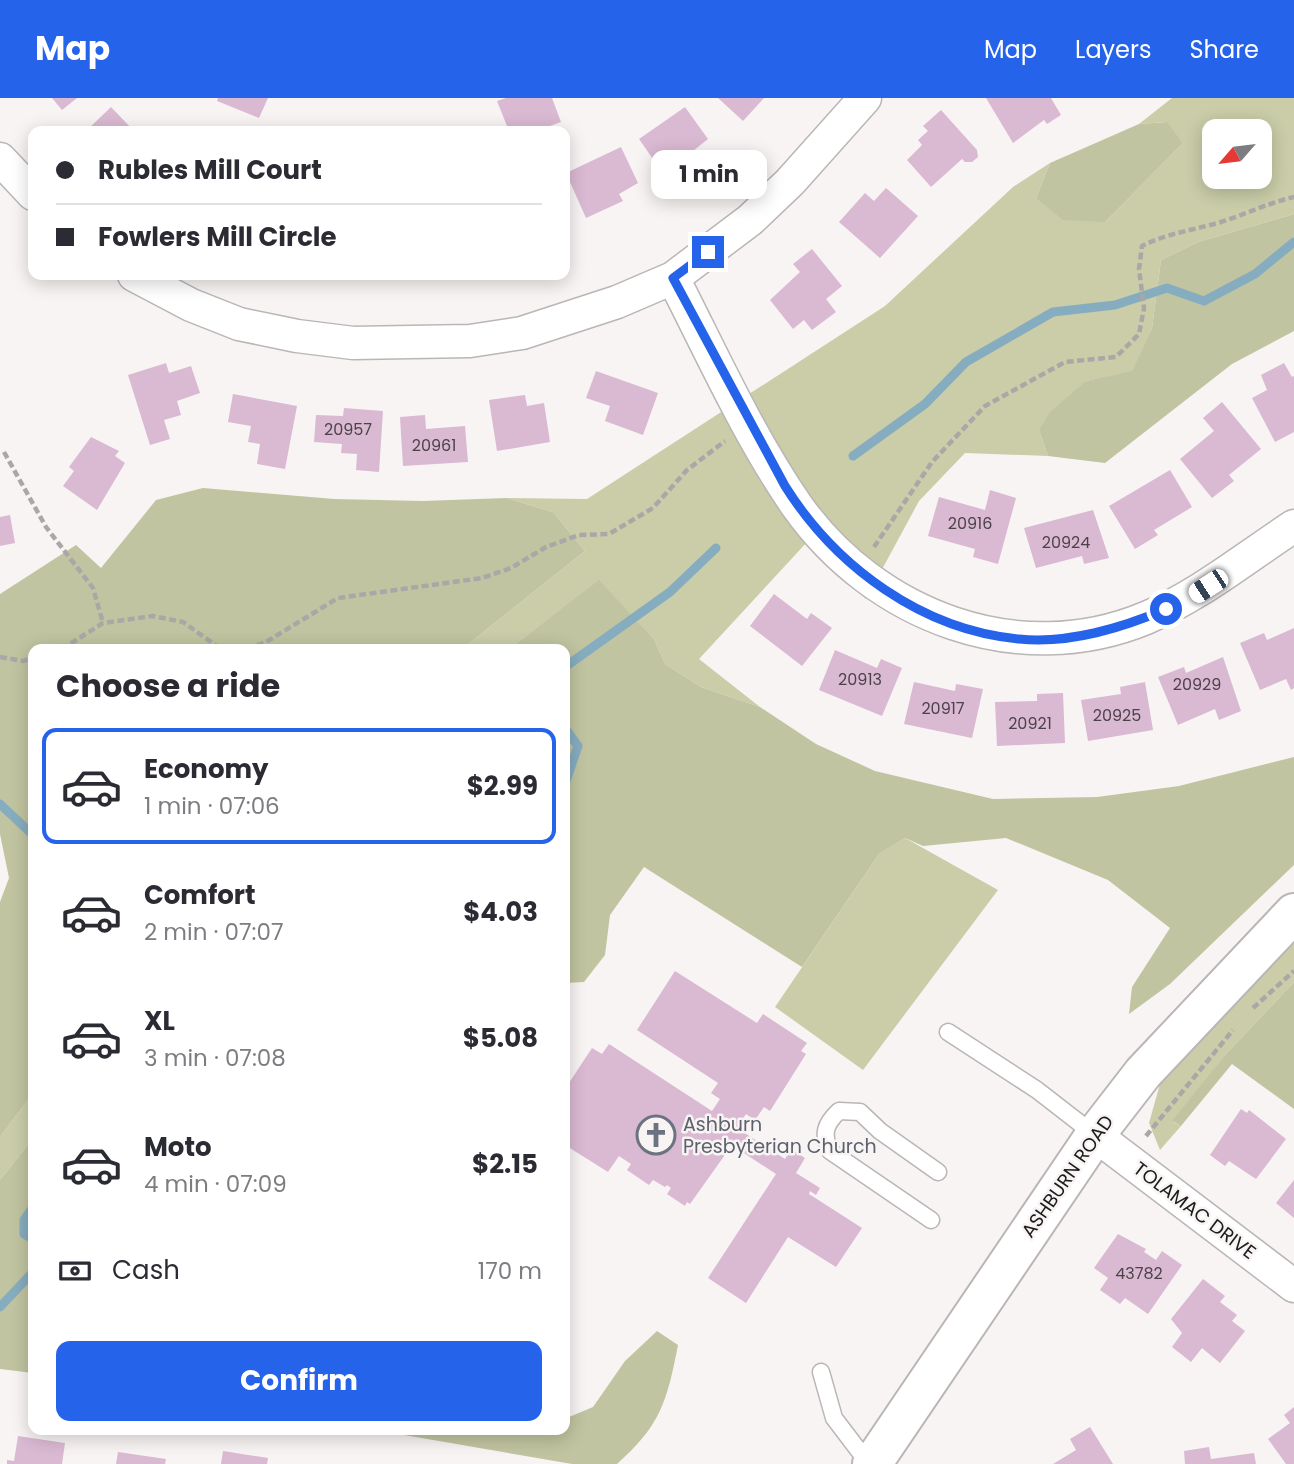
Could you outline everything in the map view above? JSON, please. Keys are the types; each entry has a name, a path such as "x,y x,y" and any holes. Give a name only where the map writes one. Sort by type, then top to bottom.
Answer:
{"main road":[{"name":"ASHBURN ROAD","path":"870,1464 1095,1135 1143,1073 1294,913"}],"street":[{"path":"144,280 191,305 239,324 353,343 470,341 522,333 617,302 673,278 760,210 790,182 865,98"},
{"path":"0,159 28,189"},
{"path":"673,278 751,429 798,507 829,544 858,570 885,591 927,614 973,630 1021,640 1075,636 1143,619 1188,599 1294,526"},
{"name":"TOLAMAC DRIVE","path":"1095,1135 1294,1286"}],"lane":[{"path":"948,1032 1037,1090 1095,1135"},
{"path":"931,1220 830,1151 824,1138 828,1121 839,1111 860,1112 880,1131 937,1172"},
{"path":"821,1372 834,1418 870,1464"}],"path":[{"path":"858,570 932,462 985,406 1065,362 1116,357 1139,334 1144,308 1139,269 1142,246 1159,237 1222,221 1266,203 1294,197"},
{"path":"261,644 338,598 482,578 511,568 546,547 579,535 609,534 653,508 687,470 716,445 751,429"},
{"path":"4,452 46,527 93,588 103,623"},
{"path":"70,644 103,623 153,617 183,622 214,644"},
{"path":"0,657 23,662 28,660"},
{"path":"1249,1012 1294,971"},
{"path":"1126,1160 1241,1021"}],"green space":[{"path":"1172,98 1294,98 1294,214 1198,242 1161,260 1152,328 1132,372 1086,381 1039,430 1048,456 965,453 919,501 866,599 831,569 808,541 699,659 760,707 701,687 665,664 654,639 599,581 516,644 468,644 585,551 553,512 506,498 587,499 885,306 1013,187 1050,163 1036,198 1105,222 1183,143 1166,122 1139,124"},
{"path":"1167,122 1183,143 1105,222 1063,220 1036,198 1050,163 1139,124"},
{"path":"1294,214 1294,331 1232,364 1105,463 1048,456 1039,430 1050,412 1086,381 1132,371 1152,328 1161,260 1198,242"},
{"path":"203,488 334,499 423,501 506,498 553,512 585,551 468,644 28,644 28,1100 0,1137 0,902 9,878 0,834 0,594 76,545 101,568 156,500"},
{"path":"599,580 654,639 665,664 701,687 760,707 816,744 875,771 993,799 1097,797 1179,786 1294,757 1294,865 1170,984 1129,1014 1132,987 1170,928 1108,880 1006,838 923,846 905,838 879,854 802,967 644,867 610,915 605,955 584,982 570,983 570,644 516,644"},
{"path":"905,838 998,890 863,1070 775,1007 879,854"},
{"path":"1294,934 1294,982 1226,1054 1173,1122 1181,1126 1160,1150 1149,1123 1160,1084 1179,1058"},
{"path":"1294,982 1294,1109 1232,1064 1181,1126 1172,1121 1226,1054"},
{"path":"28,1100 28,1144 0,1180 0,1137"},
{"path":"28,1144 28,1372 0,1369 0,1180"},
{"path":"657,1331 678,1345 660,1411 644,1437 617,1464 572,1464 404,1435 570,1435 570,1417 593,1407 625,1361"}],"building":[{"path":"52,98 77,98 62,110"},
{"path":"218,98 268,98 259,118 217,101"},
{"path":"506,98 552,98 561,122 550,126 507,126 497,101"},
{"path":"718,98 764,98 743,121"},
{"path":"986,98 1051,98 1061,115 1047,124 1044,120 1013,143"},
{"path":"111,107 129,126 91,126"},
{"path":"685,107 708,139 684,158 690,167 669,182 639,139"},
{"path":"941,110 977,150 978,157 972,162 962,159 931,187 907,160 922,145 918,140 928,131 923,126"},
{"path":"621,147 638,183 619,194 623,201 586,218 570,182 570,171"},
{"path":"886,188 918,216 880,258 839,222 865,193 874,201"},
{"path":"812,249 842,286 826,299 836,312 812,330 804,320 793,329 770,300 800,272 793,264"},
{"path":"166,363 169,373 191,366 200,393 177,401 181,415 164,420 170,439 150,445 128,375"},
{"path":"1284,363 1292,377 1294,376 1294,432 1275,442 1252,398 1267,390 1261,375"},
{"path":"596,371 658,393 643,435 605,421 610,406 586,398"},
{"path":"233,394 297,406 285,469 257,464 260,444 248,442 251,426 228,422"},
{"path":"525,395 527,406 544,403 550,442 497,451 489,400"},
{"path":"1222,402 1261,449 1229,475 1234,481 1212,498 1180,459 1214,431 1203,418"},
{"path":"344,408 383,411 379,472 356,470 357,454 341,453 342,444 314,442 316,415 343,416"},
{"path":"425,415 426,429 465,426 468,462 403,466 400,417"},
{"path":"91,437 119,451 115,456 125,463 97,510 63,486 74,471 69,467"},
{"path":"1170,470 1192,507 1154,530 1158,535 1135,549 1109,506"},
{"path":"990,490 1016,498 998,564 973,557 975,549 928,536 939,497 985,510"},
{"path":"1093,510 1109,558 1084,564 1082,556 1036,568 1024,528"},
{"path":"10,515 15,543 0,546 0,517"},
{"path":"774,594 807,619 811,613 832,628 802,666 750,626"},
{"path":"1294,628 1294,688 1291,690 1286,679 1260,690 1240,643 1264,633 1267,640"},
{"path":"835,650 877,668 881,659 902,668 882,716 819,690"},
{"path":"1223,657 1241,711 1219,720 1215,709 1178,725 1158,677 1184,667 1186,673"},
{"path":"914,682 955,691 956,684 983,689 972,738 904,724"},
{"path":"1145,682 1153,730 1088,741 1081,700 1121,694 1120,687"},
{"path":"1063,693 1065,743 997,746 995,702 1037,701 1037,694"},
{"name":"Ashburn Presbyterian Church","path":"675,971 757,1023 763,1014 807,1043 801,1051 806,1054 770,1111 764,1107 755,1120 746,1114 737,1128 785,1159 791,1149 805,1158 796,1173 820,1188 816,1195 810,1191 809,1194 862,1228 836,1267 788,1237 746,1303 708,1278 776,1174 727,1142 722,1149 727,1152 690,1204 687,1202 685,1206 667,1194 671,1188 667,1185 665,1187 653,1180 649,1185 627,1170 631,1164 619,1156 608,1172 570,1148 570,1081 592,1048 602,1054 609,1044 712,1111 720,1099 711,1093 718,1083 637,1030"},
{"path":"1241,1109 1247,1113 1249,1110 1286,1139 1256,1179 1229,1161 1225,1166 1210,1155"},
{"path":"1294,1180 1294,1218 1276,1203"},
{"path":"1118,1234 1146,1249 1144,1252 1156,1260 1162,1251 1182,1265 1148,1314 1125,1298 1120,1304 1100,1290 1108,1278 1094,1268"},
{"path":"1203,1279 1225,1296 1220,1302 1237,1315 1232,1321 1245,1331 1220,1363 1202,1348 1191,1362 1172,1347 1182,1333 1171,1319"},
{"path":"1294,1407 1294,1464 1286,1464 1268,1439 1290,1423 1284,1415"},
{"path":"1090,1427 1113,1464 1053,1464 1076,1450 1070,1439"},
{"path":"18,1436 65,1443 62,1464 7,1464 7,1460 14,1461"},
{"path":"1209,1447 1211,1459 1254,1453 1256,1464 1185,1464 1184,1451"},
{"path":"223,1451 268,1458 267,1464 221,1464"},
{"path":"118,1452 166,1459 165,1464 116,1464"}],"waterway":[{"path":"853,456 925,404 966,362 1053,312 1115,305 1167,288 1204,301 1255,274 1294,242"},
{"path":"570,663 670,592 716,548"},
{"path":"570,735 578,746 570,769"},
{"path":"0,804 28,830"},
{"path":"28,1214 24,1220 24,1234 28,1236"},
{"path":"0,1307 28,1277"}],"place":[{"name":"Ashburn Presbyterian Church","path":"656,1135"}],"route":[{"path":"708,252 673,278 751,429 785,486 798,507 846,561 885,591 927,614 973,630 1021,640 1075,636 1120,626 1166,609"}]}
